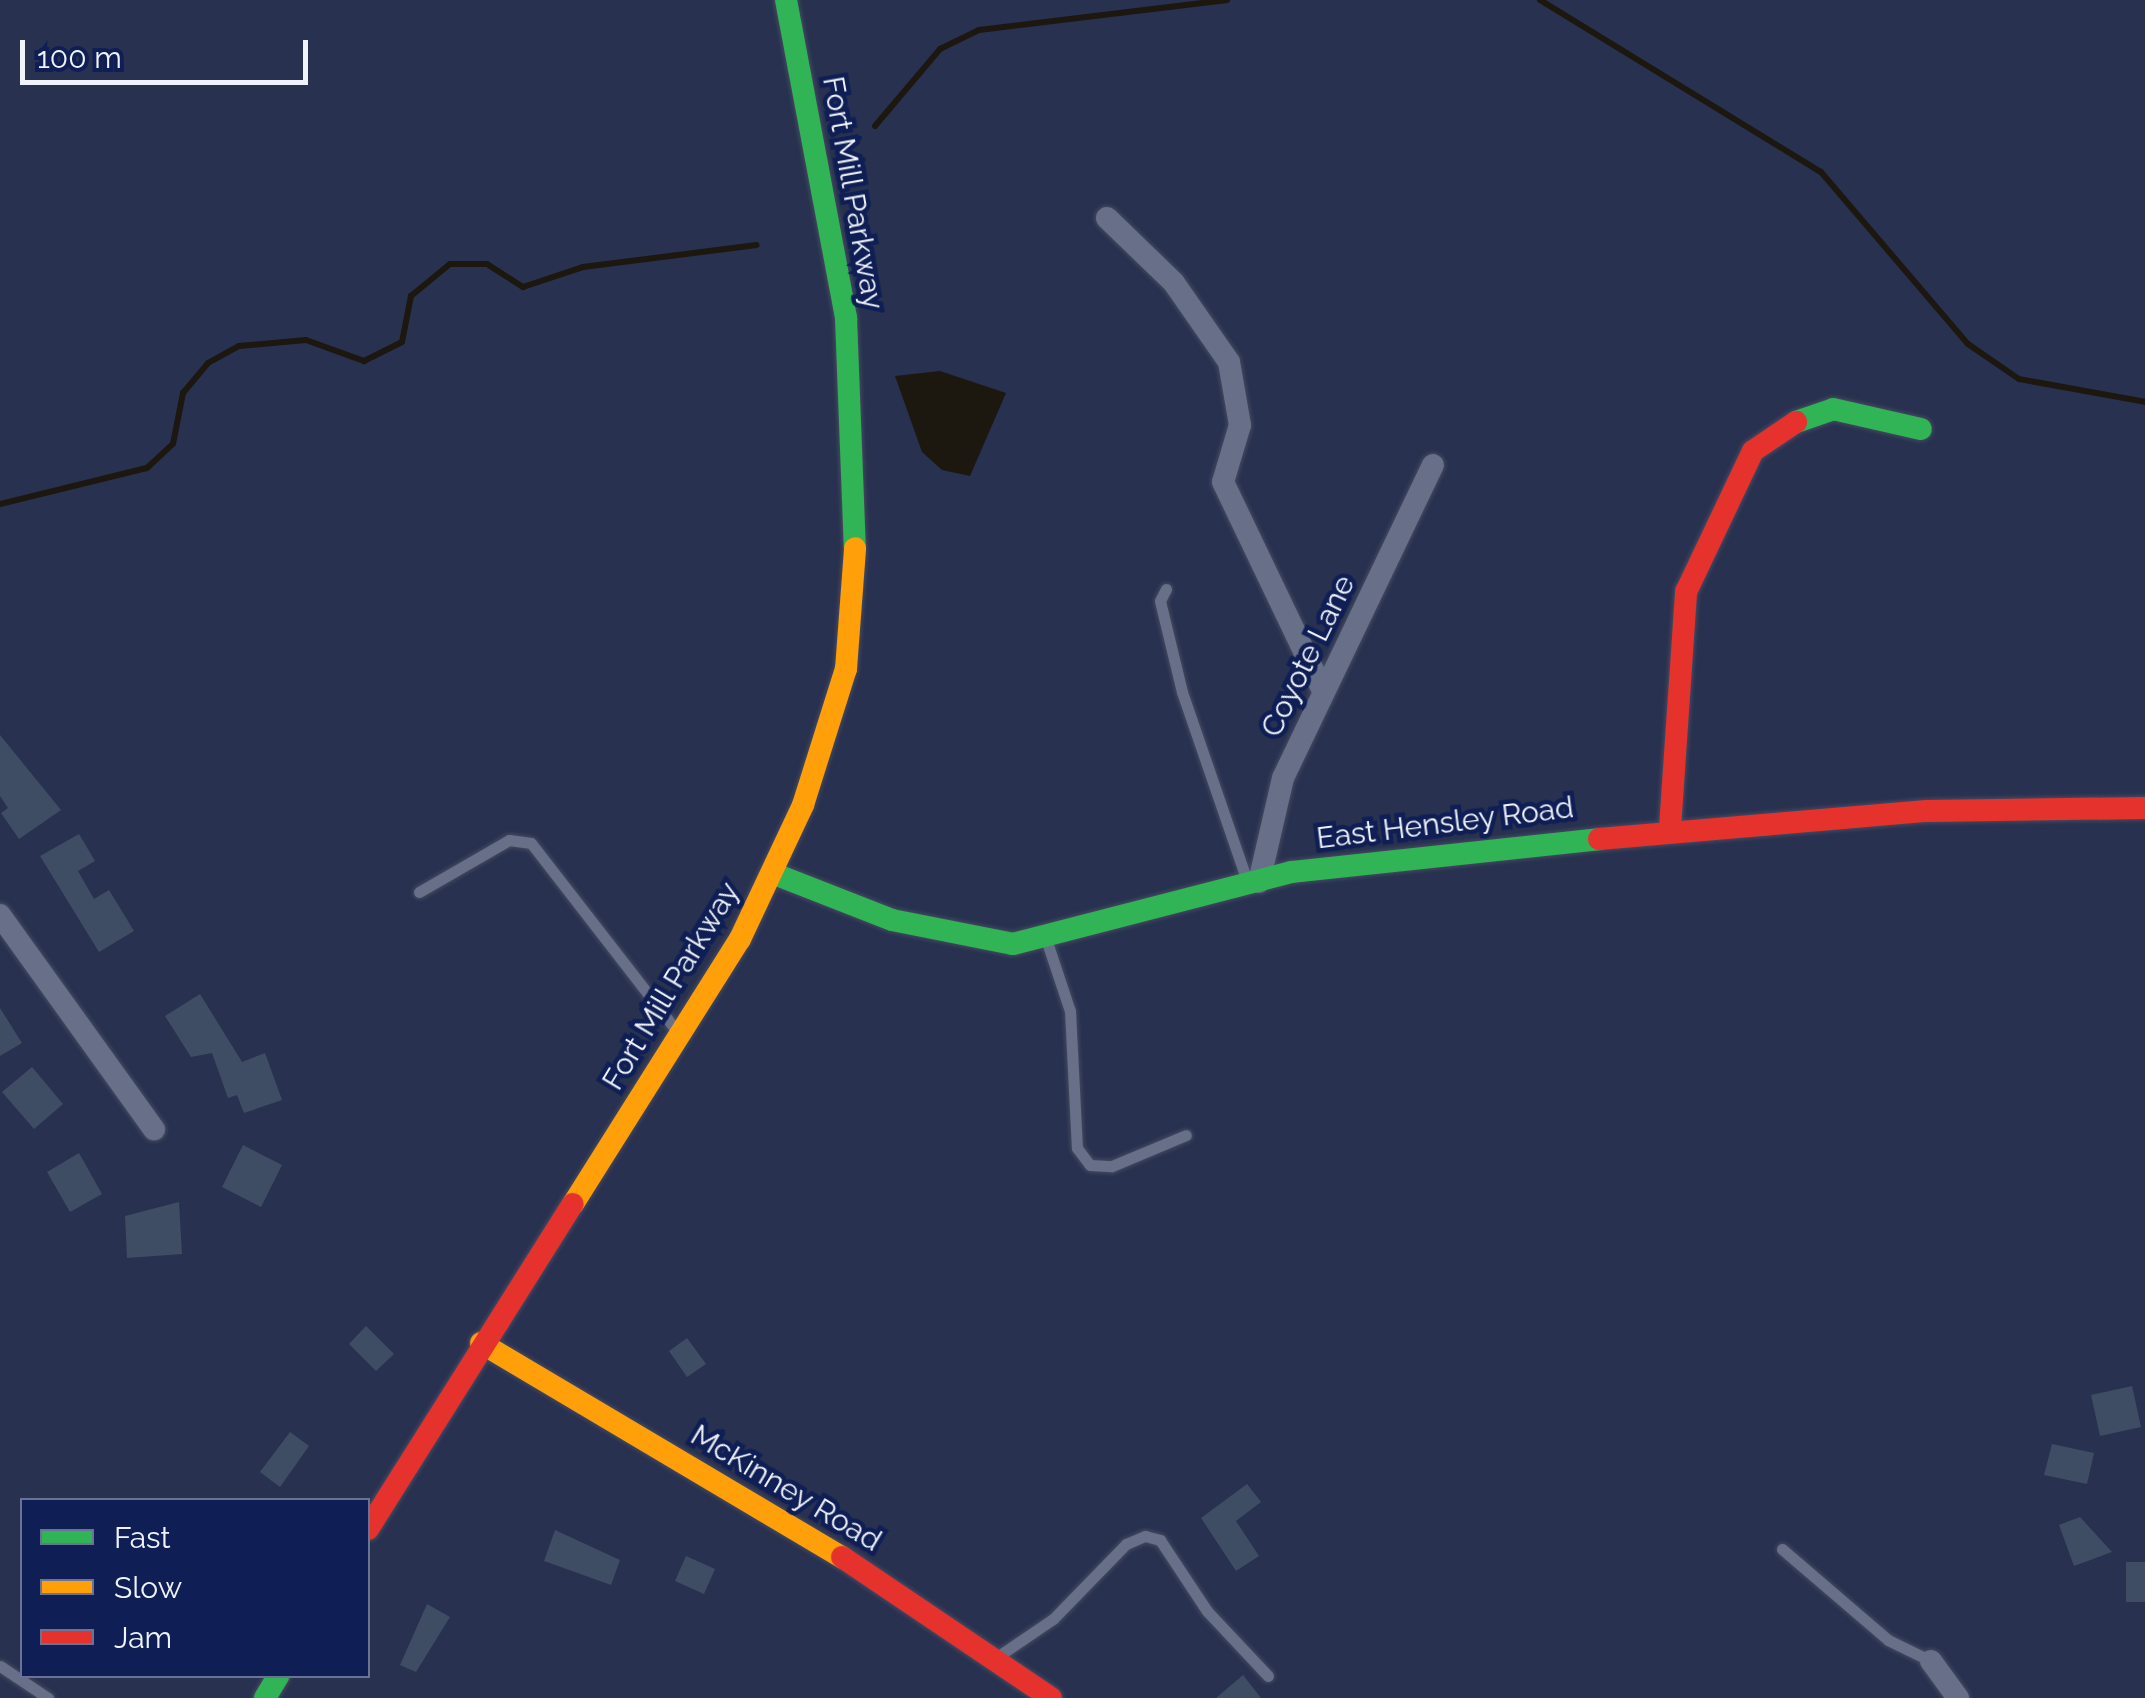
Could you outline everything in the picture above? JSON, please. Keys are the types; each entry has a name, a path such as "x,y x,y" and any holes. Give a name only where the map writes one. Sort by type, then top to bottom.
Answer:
{"main road":[{"name":"Fort Mill Parkway","path":"370,1526 481,1343 679,1034 772,873 846,669 857,528 846,318 786,0"},
{"path":"1670,828 1686,592 1753,451 1783,427 1834,409 1921,429"},
{"name":"East Hensley Road","path":"772,873 966,940 1046,939 1254,883 1394,858 1670,828 1927,811 2145,808"},
{"name":"McKinney Road","path":"481,1343 684,1460 996,1657 1051,1698"}],"street":[{"path":"1107,218 1174,283 1229,362 1240,425 1223,482 1322,692"},
{"name":"Coyote Lane","path":"1254,883 1283,778 1433,465"},
{"path":"0,915 154,1129"},
{"path":"1931,1661 1958,1698"}],"lane":[{"path":"1166,589 1160,601 1182,692 1254,883"},
{"path":"419,892 509,840 531,843 679,1034"},
{"path":"1046,939 1070,1011 1077,1148 1090,1165 1112,1166 1186,1135"},
{"path":"996,1657 1053,1620 1126,1544 1145,1536 1160,1540 1207,1611 1268,1676"},
{"path":"1782,1549 1888,1640 1931,1661"},
{"path":"0,1666 48,1698"}],"shaded area":[{"path":"940,371 1006,393 970,476 942,470 922,452 895,376"}],"building":[{"path":"0,735 61,810 19,839 1,813 8,808 0,796"},
{"path":"79,834 95,861 78,871 94,899 109,890 134,931 99,952 40,856"},
{"path":"200,994 242,1062 265,1053 282,1100 244,1113 237,1095 228,1098 212,1053 191,1057 165,1016"},
{"path":"0,1008 22,1043 0,1056"},
{"path":"32,1067 63,1104 34,1129 2,1092"},
{"path":"243,1145 282,1165 261,1207 222,1187"},
{"path":"79,1153 102,1194 70,1212 47,1172"},
{"path":"179,1202 182,1254 127,1258 125,1216"},
{"path":"366,1326 394,1354 376,1371 349,1344"},
{"path":"687,1338 706,1364 687,1377 669,1351"},
{"path":"2132,1386 2141,1427 2100,1436 2091,1395"},
{"path":"290,1432 309,1446 280,1487 260,1472"},
{"path":"2052,1444 2094,1453 2087,1484 2044,1475"},
{"path":"1247,1484 1261,1502 1236,1521 1259,1556 1236,1571 1201,1518"},
{"path":"2080,1517 2112,1552 2074,1566 2059,1525"},
{"path":"555,1530 620,1560 611,1585 544,1561"},
{"path":"686,1556 715,1569 704,1594 675,1581"},
{"path":"2126,1562 2145,1562 2145,1602 2126,1602"},
{"path":"427,1604 450,1617 416,1672 400,1665"},
{"path":"1243,1675 1261,1698 1216,1698"}],"waterway":[{"path":"875,126 940,49 979,30 1227,0"},
{"path":"1540,0 1821,172 1968,344 2019,379 2145,402"},
{"path":"0,504 147,468 173,444 183,393 208,363 239,346 306,340 364,361 402,342 411,296 450,264 487,264 523,287 583,267 757,245"}],"traffic: fast":[{"path":"786,0 846,318 855,548"},
{"path":"1796,422 1833,409 1921,429"},
{"path":"772,873 892,920 1013,944 1292,872 1599,839"},
{"path":"265,1698 277,1678"}],"traffic: slow":[{"path":"573,1204 740,939 803,805 846,669 855,548"},
{"path":"481,1343 842,1557"}],"traffic: jam":[{"path":"1670,828 1686,592 1753,451 1796,422"},
{"path":"1599,839 1927,811 2145,808"},
{"path":"370,1526 573,1204"},
{"path":"842,1557 1051,1698"}]}
